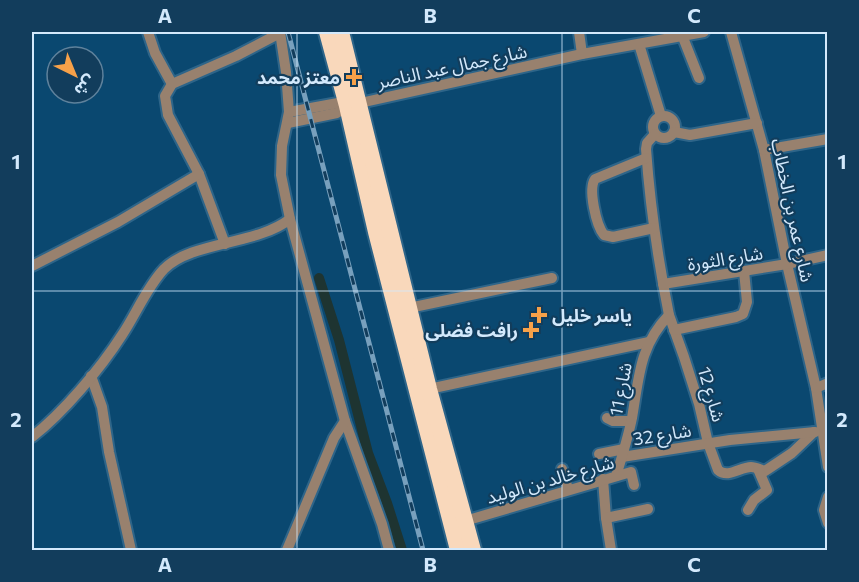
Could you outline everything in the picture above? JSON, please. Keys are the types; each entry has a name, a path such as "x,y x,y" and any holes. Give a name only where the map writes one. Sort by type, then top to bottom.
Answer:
{"highway":[{"path":"327,32 354,104 473,550"},
{"path":"341,32 376,232 458,550"}],"street":[{"path":"148,32 155,53 172,84"},
{"path":"225,244 199,174 168,115 165,96 172,84 236,56 280,32 289,117 280,161 290,219 345,421 389,550"},
{"path":"579,32 582,54"},
{"name":"شارع جمال عبد الناصر","path":"289,117 337,113 354,104 582,54 639,44 652,36 704,32"},
{"name":"شارع عمر بن الخطاب","path":"731,32 764,150 787,264 816,388 828,467"},
{"path":"682,35 699,78"},
{"path":"639,44 661,116"},
{"path":"661,116 671,118 675,124 674,132"},
{"path":"655,134 653,123 661,116"},
{"path":"655,134 665,138 674,132 690,135 757,123"},
{"path":"654,228 613,237 604,235 599,226 592,184 595,179 646,158 647,143 655,134"},
{"path":"764,150 828,139"},
{"name":"شارع 12","path":"646,158 654,228 669,315 699,404 708,443 718,470 722,474 752,467 758,469"},
{"path":"32,266 154,202 199,174"},
{"path":"32,437 111,353 164,269 179,258 271,230 290,219"},
{"name":"شارع الثورة","path":"663,285 828,255"},
{"path":"674,330 743,314 747,303 744,271"},
{"path":"409,308 552,278"},
{"name":"شارع 11","path":"616,476 631,421 642,362 649,342 669,315"},
{"path":"429,389 649,342"},
{"path":"91,376 102,407 109,452 131,550"},
{"path":"816,388 828,383"},
{"path":"607,418 613,421 631,421"},
{"path":"287,550 329,448 345,421"},
{"path":"758,469 765,471 821,432"},
{"name":"شارع 32","path":"599,454 821,432"},
{"path":"562,469 568,489"},
{"path":"748,510 754,500 766,490 758,469"},
{"name":"شارع خالد بن الوليد","path":"465,520 616,476 632,473 634,485"},
{"path":"603,479 611,550"},
{"path":"828,497 824,510 828,522"},
{"path":"606,518 648,509"}],"waterway":[{"path":"319,278 339,340 368,453 402,550"}],"railway":[{"path":"288,32 423,550"}],"place":[{"name":"معتز محمد","path":"354,77"},
{"name":"ياسر خليل","path":"539,315"},
{"name":"رافت فضلى","path":"531,330"}]}
